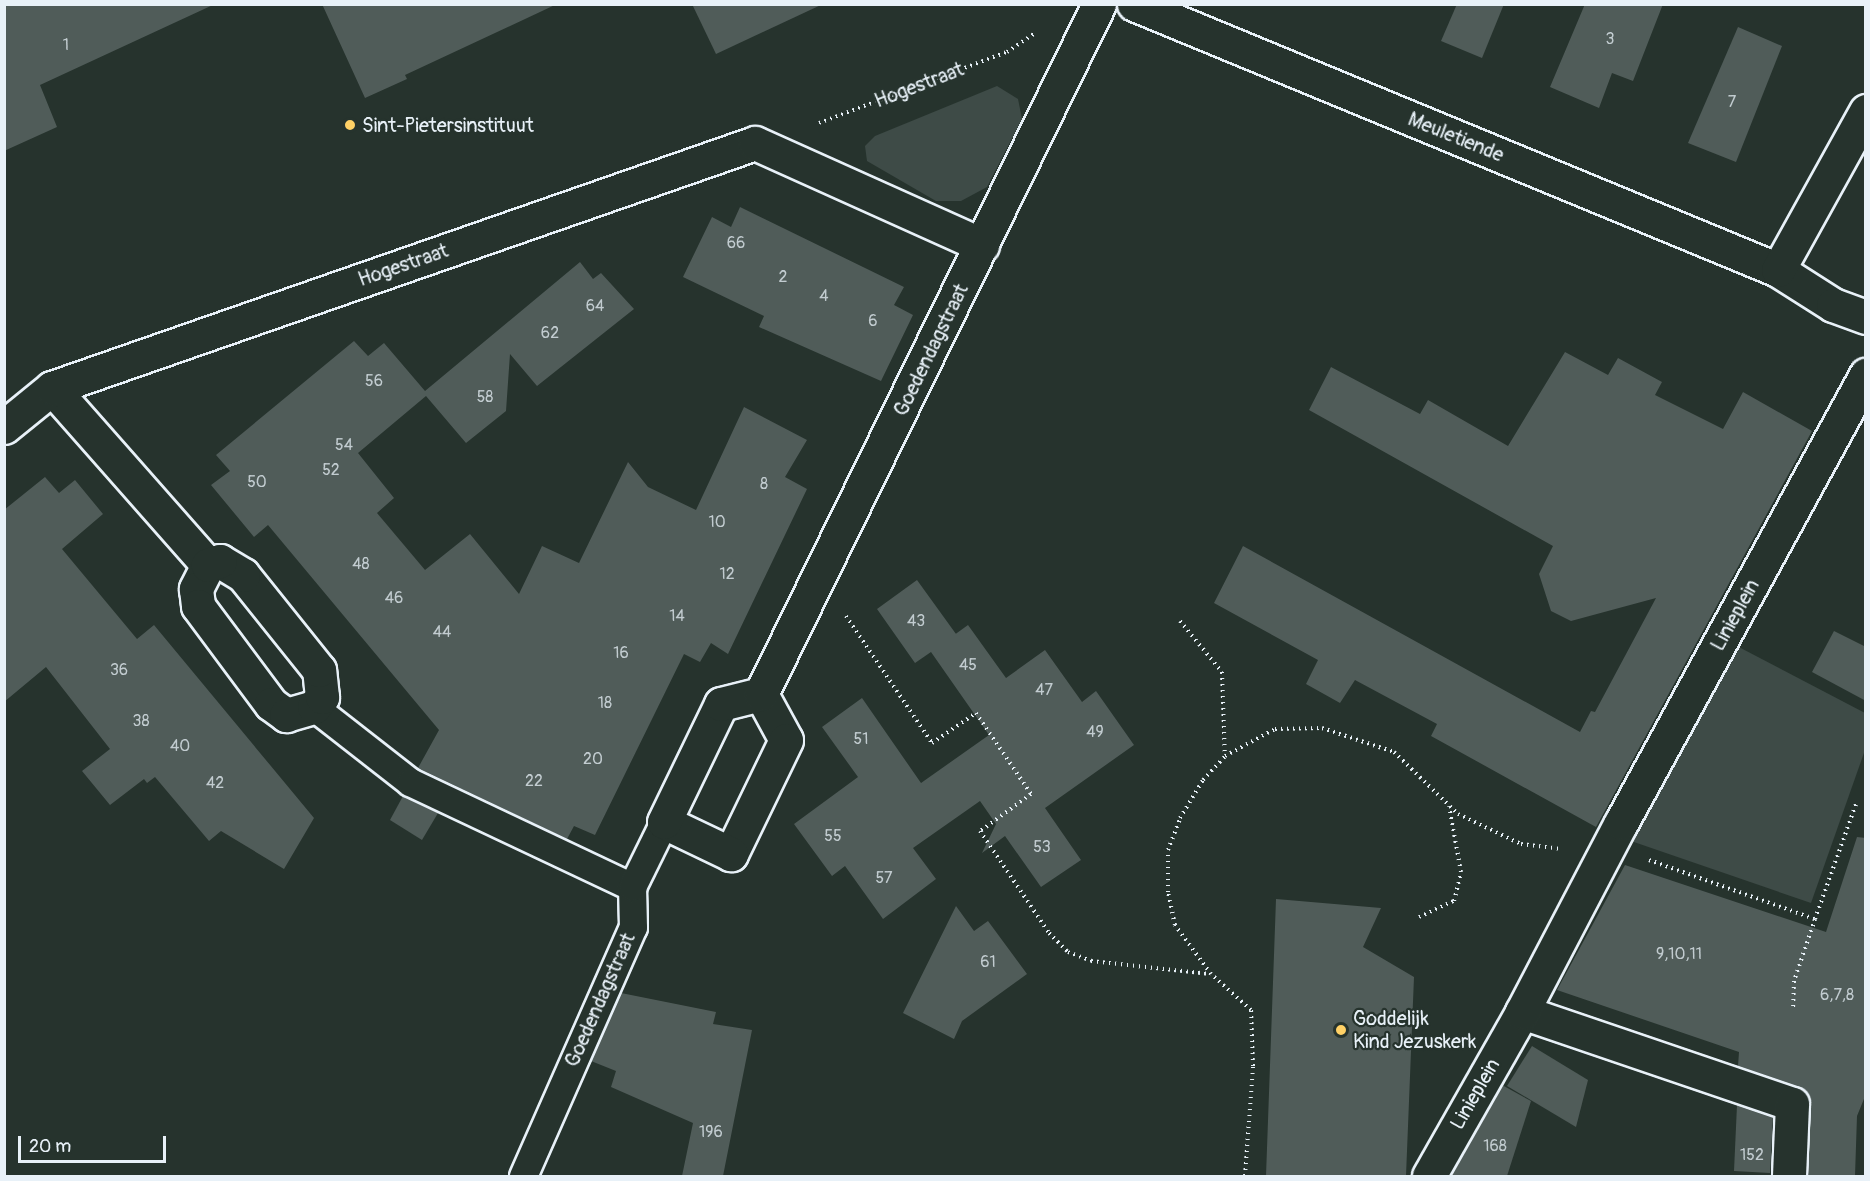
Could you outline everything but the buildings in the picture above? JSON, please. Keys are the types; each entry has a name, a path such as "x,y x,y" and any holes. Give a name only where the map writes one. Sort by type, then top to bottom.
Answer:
{"street":[{"name":"Goedendagstraat","path":"664,822 722,704 761,694 820,578 1099,4"},
{"name":"Meuletiende","path":"1134,4 1778,270 1833,305 1866,316"},
{"path":"1778,270 1866,111"},
{"path":"754,143 982,245"},
{"name":"Hogestraat","path":"4,427 52,388 754,143"},
{"name":"Linieplein","path":"1429,1176 1522,1012 1604,855 1866,375"},
{"path":"52,388 208,565"},
{"path":"220,561 243,575 319,670 322,697 314,707 286,715 270,704 198,606 196,589 208,565 220,561"},
{"path":"664,822 731,854 786,740 761,694"},
{"path":"1522,1012 1792,1104 1789,1176"}],"lane":[{"path":"314,707 410,782 632,887"},
{"name":"Goedendagstraat","path":"523,1176 633,927 632,887 664,822"}],"path":[{"name":"Hogestraat","path":"754,143 801,129 1007,52 1046,26"},
{"path":"820,578 932,743 976,713 1031,794 980,831 1048,933 1068,952 1091,961 1210,974"},
{"path":"1180,621 1222,672 1226,756"},
{"path":"1245,1176 1252,1066 1251,1010 1210,974 1175,926 1168,892 1168,850 1179,818 1203,780 1226,756 1275,729 1322,728 1394,752 1458,814 1521,844 1604,855 1630,853 1815,919"},
{"path":"1794,1011 1794,981 1856,804"},
{"path":"1419,917 1454,901 1461,872 1449,805"}],"shaded area":[{"path":"997,86 1018,99 1022,119 987,187 961,201 936,201 867,161 865,146 875,136"},
{"path":"1733,644 1865,713 1865,750 1811,903 1631,841"}],"place":[{"name":"Sint-Pietersinstituut","path":"350,125"},
{"name":"Goddelijk Kind Jezuskerk","path":"1341,1030"}]}
